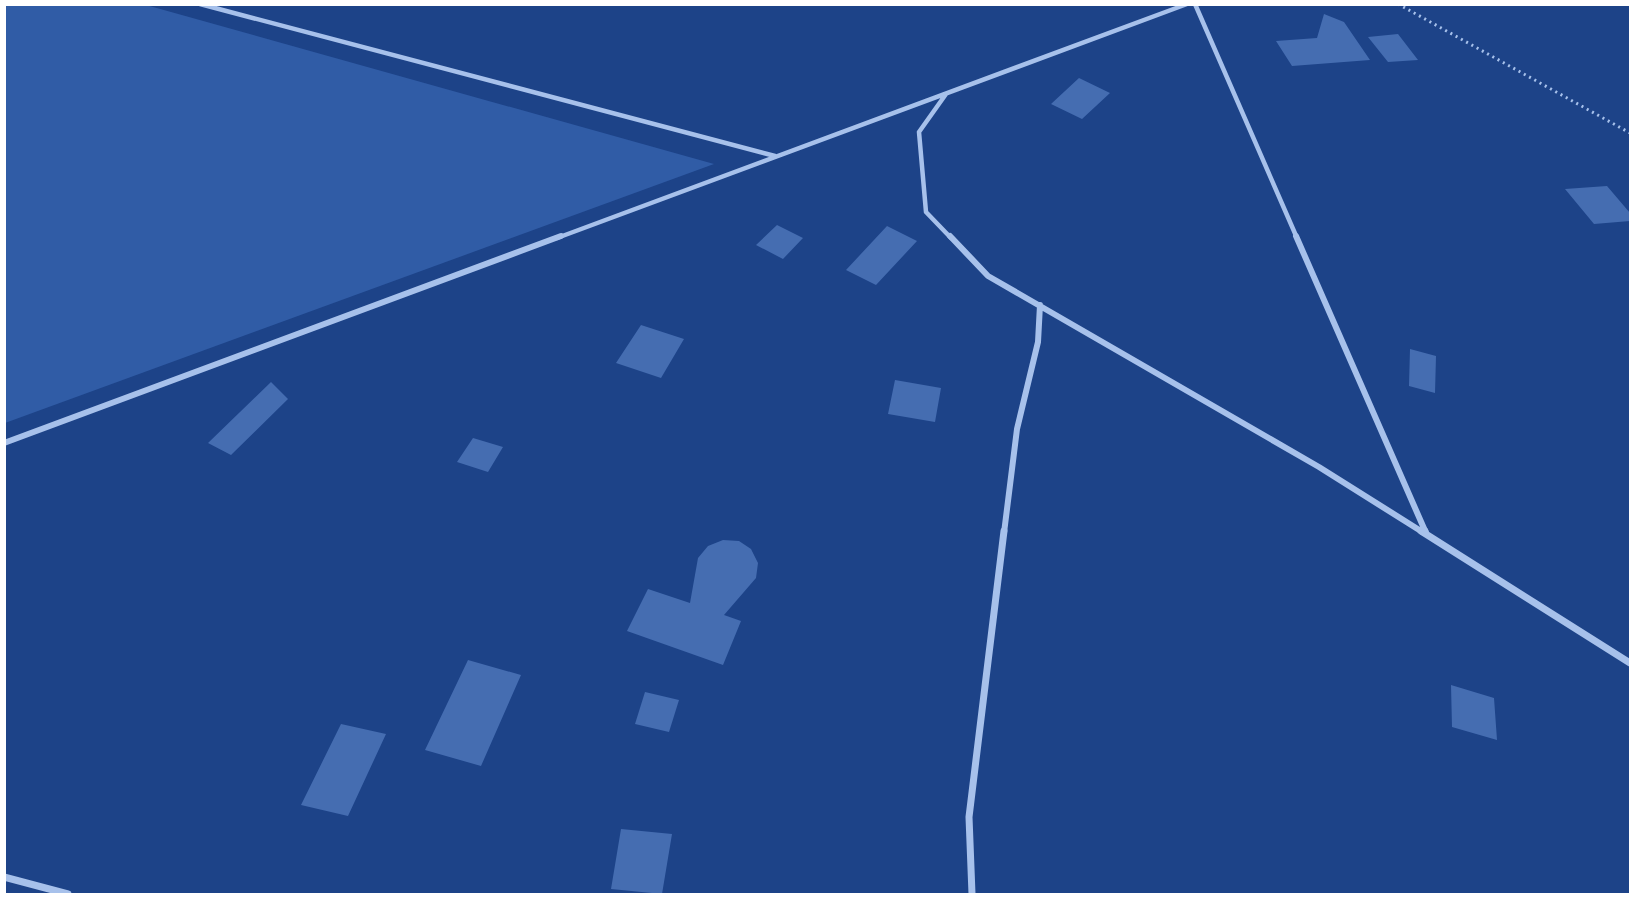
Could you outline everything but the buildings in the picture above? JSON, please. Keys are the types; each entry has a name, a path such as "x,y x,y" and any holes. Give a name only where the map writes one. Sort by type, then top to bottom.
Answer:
{"street":[{"path":"200,4 775,156"},
{"path":"4,443 1187,4"},
{"path":"1195,4 1426,534"},
{"path":"946,93 919,132 926,212 988,276 1319,467 1630,663"},
{"path":"972,894 969,817 1017,429 1038,342 1040,305"},
{"path":"4,877 68,894"}],"path":[{"path":"1398,4 1630,133"}],"shaded area":[{"path":"5,4 146,5 714,164 5,423"}]}
